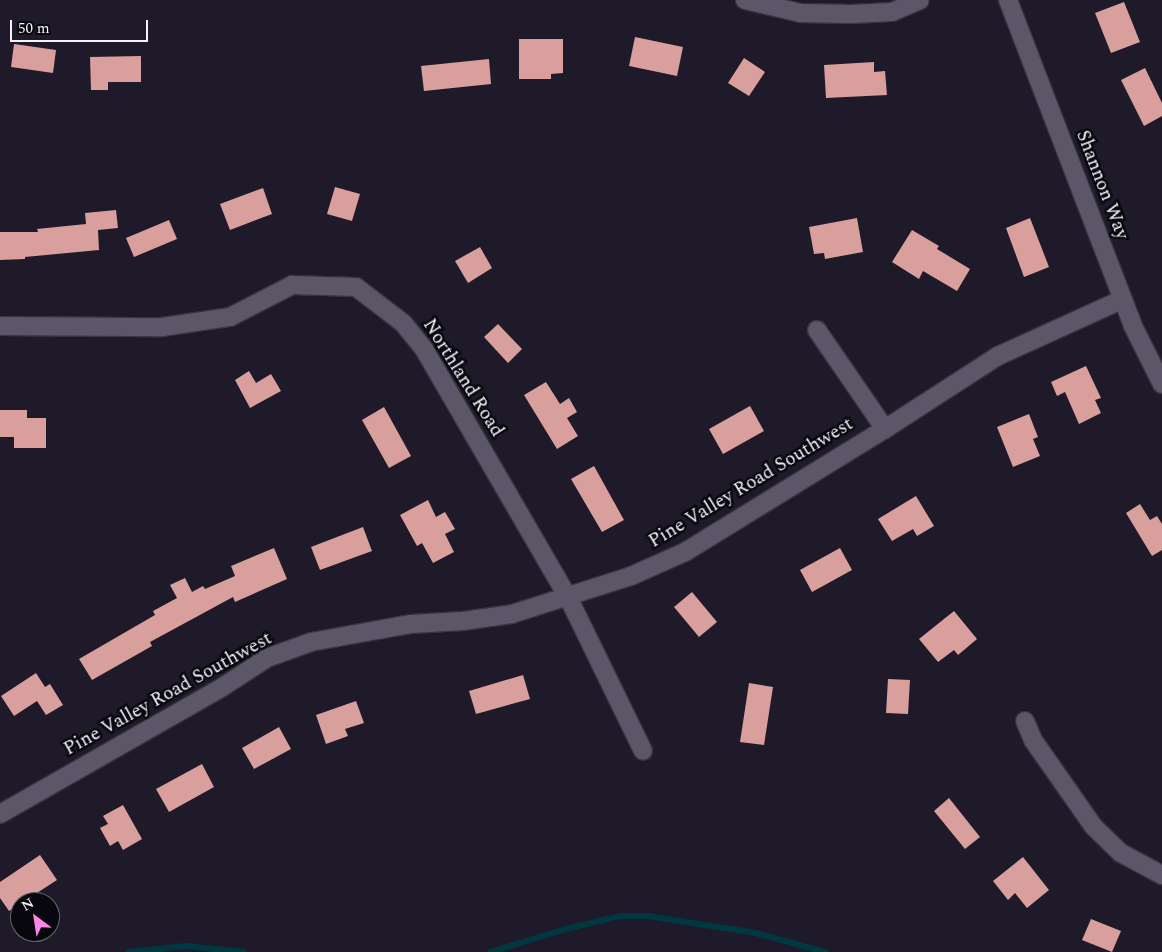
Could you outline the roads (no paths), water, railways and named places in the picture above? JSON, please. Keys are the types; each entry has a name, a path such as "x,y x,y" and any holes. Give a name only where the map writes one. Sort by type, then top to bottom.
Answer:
{"street":[{"path":"745,0 800,13 851,14 892,12 920,0"},
{"name":"Shannon Way","path":"1008,0 1133,326 1162,384"},
{"name":"Northland Road","path":"0,326 162,327 230,317 292,285 324,284 356,287 403,323 424,349 568,597 643,751"},
{"name":"Pine Valley Road Southwest","path":"0,814 221,688 267,658 311,642 411,624 463,621 512,614 631,576 685,552 885,429 998,356 1123,299"},
{"path":"817,330 885,429"},
{"path":"1025,721 1033,740 1094,827 1121,853 1162,875"}],"waterway":[{"path":"491,952 566,929 620,916 648,916 756,933 825,952"},
{"path":"129,952 186,946 244,952"}]}
